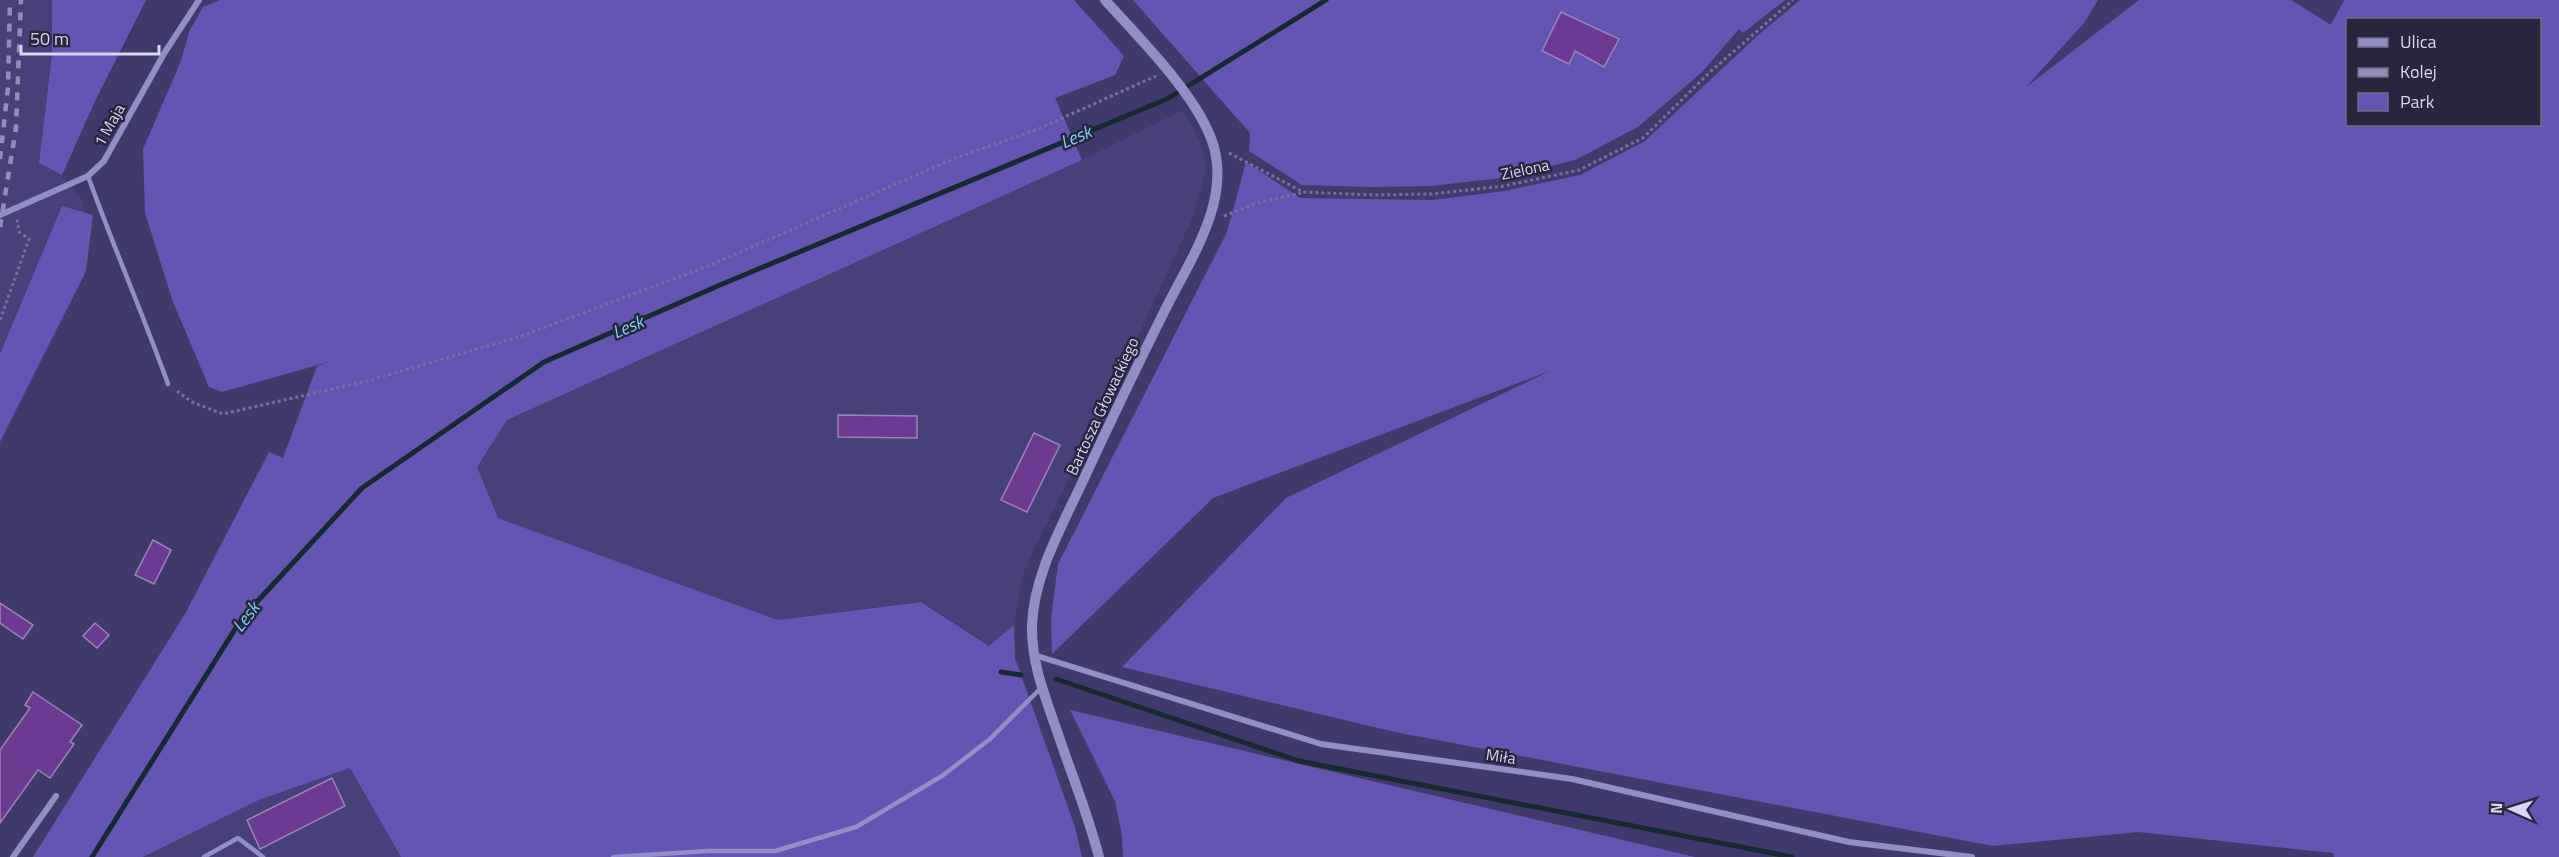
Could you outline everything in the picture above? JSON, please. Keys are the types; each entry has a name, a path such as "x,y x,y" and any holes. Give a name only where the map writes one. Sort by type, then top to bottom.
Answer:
{"street":[{"name":"1 Maja","path":"0,215 88,176 104,160 165,52 199,0"},
{"name":"Bartosza Głowackiego","path":"1099,857 1092,830 1041,688 1033,654 1032,625 1046,560 1121,399 1208,222 1218,181 1213,145 1188,97 1105,0"},
{"name":"Miła","path":"1033,654 1321,744 1572,779 1849,842 1972,857"},
{"path":"13,857 56,796"}],"lane":[{"path":"88,176 168,384"},
{"path":"613,857 708,851 775,851 856,827 942,776 990,739 1041,688"},
{"path":"204,857 238,838 262,857"}],"path":[{"name":"Zielona","path":"1213,145 1303,192 1432,194 1504,186 1579,170 1642,138 1710,72 1793,0"},
{"path":"168,384 192,402 223,414 368,381 519,337 708,266 953,159 1038,129 1166,71"},
{"path":"1208,222 1257,203 1303,192"},
{"path":"0,320 29,239 19,232 16,222 18,208"}],"shaded area":[{"path":"0,0 52,0 52,54 39,163 62,175 83,201 86,271 0,442"},
{"path":"1183,110 1199,140 1207,167 1193,216 1110,397 1030,557 1021,581 1014,625 989,645 921,601 778,620 498,518 477,467 507,420 1082,160"},
{"path":"350,768 401,857 144,857 260,800"}],"green space":[{"path":"52,0 146,0 95,101 62,175 39,163 52,54"},
{"path":"220,0 1074,0 1124,56 1115,75 1055,98 1082,160 507,420 477,467 498,518 778,620 921,602 989,646 1014,625 1015,658 1075,827 1082,857 401,857 350,768 259,800 143,857 33,857 185,614 269,452 283,458 317,366 332,361 222,392 209,387 173,302 145,213 143,149 181,61 189,32 203,7"},
{"path":"1133,0 1785,0 1743,33 1739,29 1702,72 1638,127 1575,160 1501,178 1431,186 1372,187 1302,185 1249,151 1250,133"},
{"path":"1800,0 2098,0 2084,23 2026,87 2139,0 2291,0 2331,25 2344,0 2559,0 2559,857 2334,857 2333,853 2138,832 1993,846 1395,732 1122,667 1286,498 1550,371 1213,498 1052,654 1051,619 1058,564 1227,232 1246,162 1300,198 1433,200 1504,191 1580,175 1645,141 1756,37"},
{"path":"62,206 93,215 86,271 0,442 0,354"},
{"path":"1070,710 1695,857 1123,857 1122,836 1115,801"}],"building":[{"path":"1561,12 1619,39 1604,67 1575,51 1569,64 1542,51"},
{"path":"838,415 917,416 917,438 838,437"},
{"path":"1034,433 1060,445 1027,512 1001,500"},
{"path":"153,540 171,550 154,584 135,575"},
{"path":"0,603 33,625 23,639 0,623"},
{"path":"95,623 109,635 97,648 83,636"},
{"path":"33,692 82,725 70,742 74,744 50,778 38,770 0,823 0,750 30,708 25,705"},
{"path":"332,778 345,806 260,849 247,820"}],"waterway":[{"name":"Lesk","path":"92,857 242,618 362,488 544,362 727,282 1167,99 1326,0"},
{"path":"1001,672 1021,675"},
{"path":"1056,679 1299,761 1792,857"}],"railway":[{"path":"0,159 8,87 10,0"},
{"path":"0,227 16,128 21,0"}]}
